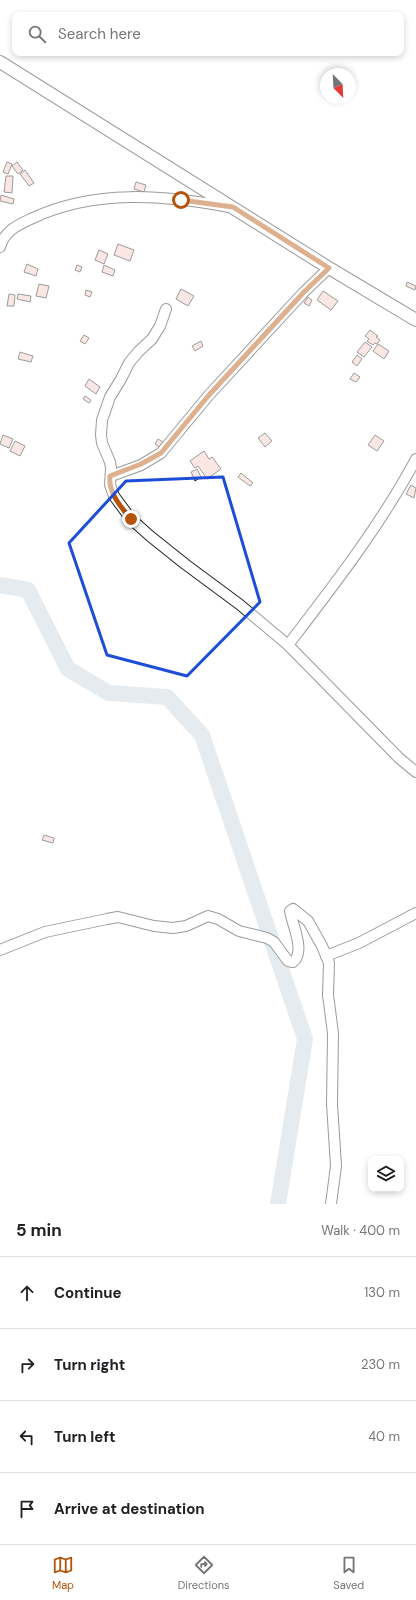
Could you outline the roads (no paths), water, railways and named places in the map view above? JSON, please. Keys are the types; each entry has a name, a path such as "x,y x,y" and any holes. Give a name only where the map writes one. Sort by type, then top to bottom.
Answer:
{"main road":[{"path":"0,62 329,268 416,319"}],"street":[{"path":"0,247 4,236 8,232 28,220 55,209 100,198 133,196 233,207"},
{"path":"110,476 141,464 161,453 214,390 304,292 329,268"},
{"path":"166,309 157,332 149,343 133,357 106,404 100,428 102,443 110,462 110,485 114,496 131,519 166,549 239,604 288,645 399,758 416,772"},
{"path":"288,645 366,541 416,459"},
{"path":"0,950 44,932 118,917 154,926 173,928 186,926 202,918 212,916 239,931 271,940 290,963 295,961 299,950 296,932 290,912 290,910 293,909 308,921 329,964 328,995 334,1045 332,1104 336,1166 331,1204"},
{"path":"326,956 359,943 416,913"}],"waterway":[{"path":"0,585 28,590 68,669 109,693 167,697 202,735 305,1039 278,1204"}]}
